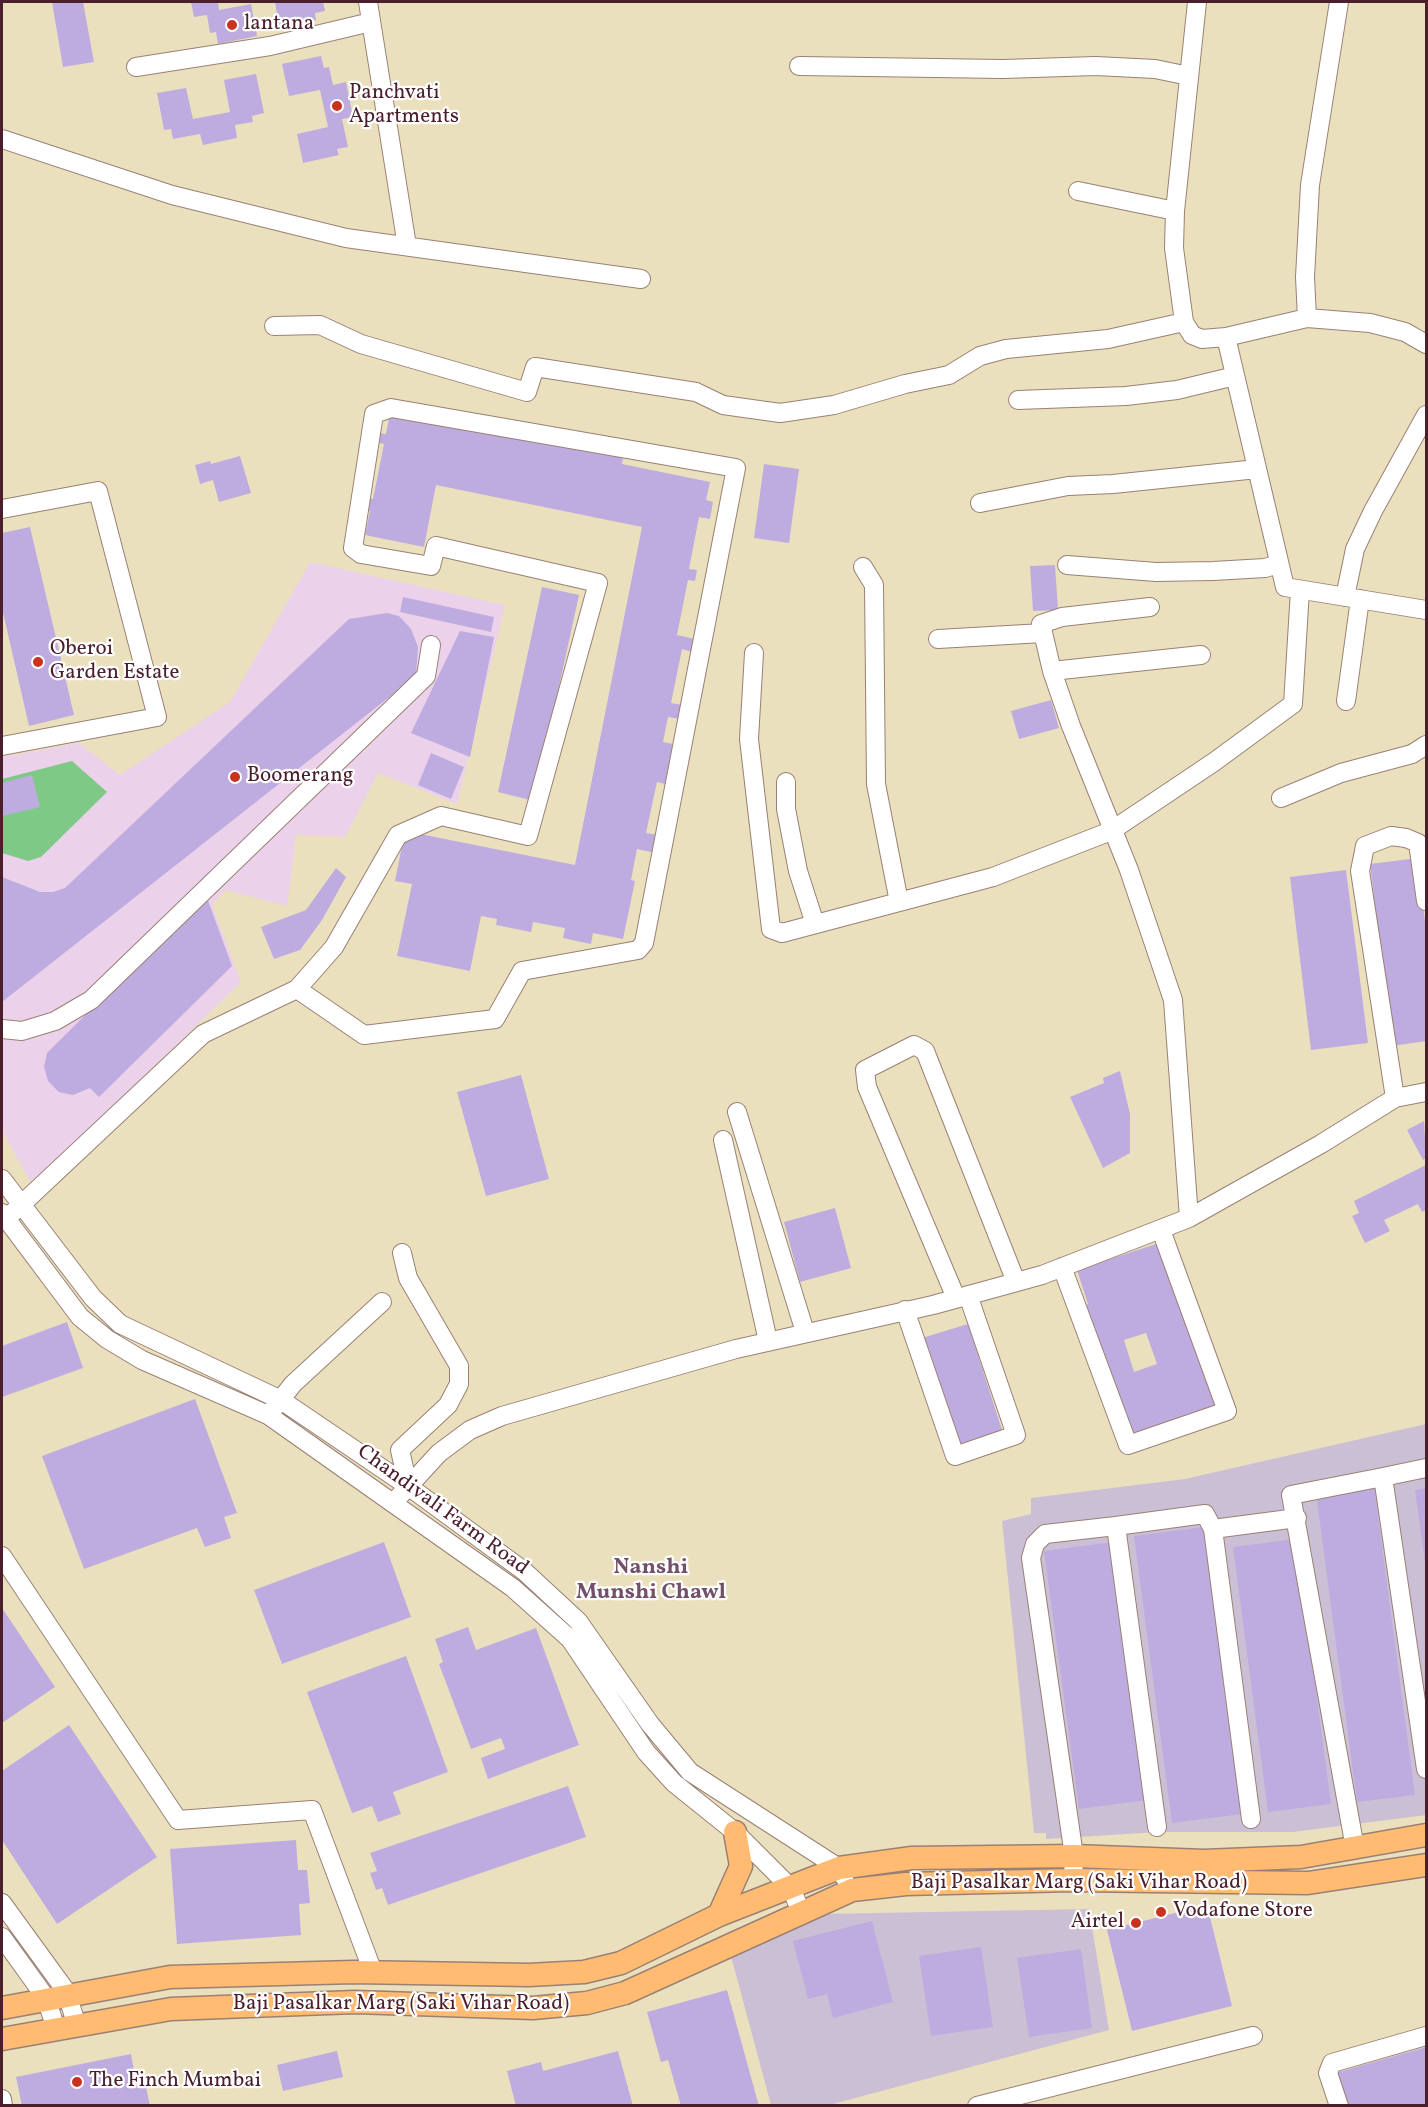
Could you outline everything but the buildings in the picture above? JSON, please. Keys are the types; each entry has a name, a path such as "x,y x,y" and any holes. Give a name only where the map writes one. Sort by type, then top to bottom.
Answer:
{"main road":[{"path":"720,1915 741,1866 735,1832"},
{"name":"Baji Pasalkar Marg (Saki Vihar Road)","path":"2,2008 170,1977 364,1972 529,1975 584,1972 621,1963 720,1915 838,1868 912,1858 1074,1856 1204,1860 1301,1857 1426,1835"},
{"name":"Baji Pasalkar Marg (Saki Vihar Road)","path":"2,2039 171,2008 355,2002 534,2008 587,2004 625,1993 852,1890 906,1884 1073,1880 1308,1883 1426,1865"},
{"path":"355,2002 364,1972"}],"street":[{"path":"368,2 407,246"},
{"path":"1197,2 1174,211 1174,248 1184,322 1192,334 1202,339 1226,337 1307,318 1370,323 1405,332 1426,341"},
{"path":"1307,318 1305,277 1310,185 1339,2"},
{"path":"136,67 270,46 371,22"},
{"path":"799,66 1003,69 1096,66 1155,69 1189,76"},
{"path":"2,139 172,195 346,238 641,279"},
{"path":"1078,191 1174,211"},
{"path":"274,326 320,325 361,344 527,392 535,367 696,392 723,405 750,411 780,413 834,405 905,384 949,375 980,356 1006,349 1108,339 1184,322"},
{"path":"1226,337 1285,587 1426,610"},
{"path":"1018,400 1126,396 1177,390 1235,376"},
{"path":"4,1216 22,1206 203,1034 297,989 334,947 399,835 441,816 528,836 598,583 436,546 431,566 361,554 353,548 374,414 391,408 736,468 644,943 638,950 522,971 495,1019 364,1035 297,989"},
{"path":"1346,701 1355,549 1373,511 1426,415"},
{"path":"980,503 1068,486 1113,484 1257,469"},
{"path":"2,509 98,491 157,717 2,746"},
{"path":"1067,565 1156,572 1265,568 1279,564"},
{"path":"863,567 874,585 876,784 899,902"},
{"path":"754,653 749,739 771,929 782,933 993,877 1111,831 1214,762 1293,704 1300,590"},
{"path":"1150,607 1062,617 1041,624 1052,671 1111,831 1129,870 1173,1000 1189,1218"},
{"path":"938,639 1043,633"},
{"path":"2,1030 22,1031 55,1021 91,1000 426,676 431,645"},
{"path":"1052,671 1201,655"},
{"path":"1281,798 1341,773 1412,754 1426,745"},
{"path":"786,782 786,809 798,871 815,924"},
{"path":"1395,1098 1360,871 1365,846 1390,836 1406,838 1418,843 1426,901"},
{"path":"905,1310 956,1456 1016,1435 962,1297 867,1087 865,1070 914,1045 925,1051 1016,1282"},
{"path":"394,1502 439,1453 470,1430 502,1416 768,1341 962,1297 1062,1267 1189,1218 1321,1144 1395,1098 1426,1092"},
{"path":"737,1112 806,1332"},
{"path":"723,1140 768,1341"},
{"path":"2,1179 90,1294 120,1324 281,1400 408,1486 524,1571 578,1621 598,1665 690,1772 838,1868 852,1890"},
{"name":"Chandivali Farm Road","path":"4,1216 74,1310 107,1339 142,1360 268,1415 513,1588 598,1665 646,1752 674,1783 735,1832 791,1888 801,1912"},
{"path":"1062,1267 1128,1445 1227,1411 1161,1230"},
{"path":"402,1253 408,1278 459,1366 459,1384 448,1405 400,1450 408,1486"},
{"path":"74,1310 90,1294"},
{"path":"268,1415 293,1384 382,1302"},
{"path":"1355,1848 1297,1518 1291,1495 1426,1468"},
{"path":"1383,1478 1426,1769"},
{"path":"1073,1880 1074,1856 1031,1558 1035,1544 1045,1534 1205,1514 1213,1529 1251,1819"},
{"path":"1213,1529 1297,1518"},
{"path":"1116,1526 1157,1827"},
{"path":"2,1556 178,1820 312,1810 364,1972"},
{"path":"2,1903 57,1998 67,2027"},
{"path":"2,1937 57,1998"},
{"path":"977,2106 1253,2036"},
{"path":"1339,2106 1328,2073 1332,2063 1426,2036"},
{"path":"2,2099 3,2106"}],"shaded area":[{"path":"310,562 505,605 457,804 378,773 345,837 296,835 287,906 225,890 212,905 241,982 32,1185 2,1130 2,757 79,743 120,775 230,702"},
{"path":"1426,1424 1426,1815 1293,1832 1159,1832 1046,1839 1046,1833 1034,1833 1002,1521 1031,1514 1031,1498 1185,1479"},
{"path":"1089,1909 1109,2030 829,2105 771,2105 731,1956 823,1914"}],"green space":[{"path":"72,761 107,792 41,857 28,861 2,853 2,779"}],"place":[{"name":"lantana","path":"232,25"},
{"name":"Panchvati Apartments","path":"337,106"},
{"name":"Oberoi Garden Estate","path":"38,662"},
{"name":"Boomerang","path":"235,777"},
{"name":"Vodafone Store","path":"1161,1912"},
{"name":"Airtel","path":"1136,1923"},
{"name":"The Finch Mumbai","path":"77,2082"}],"district":[{"name":"Nanshi Munshi Chawl","path":"651,1582"}]}
